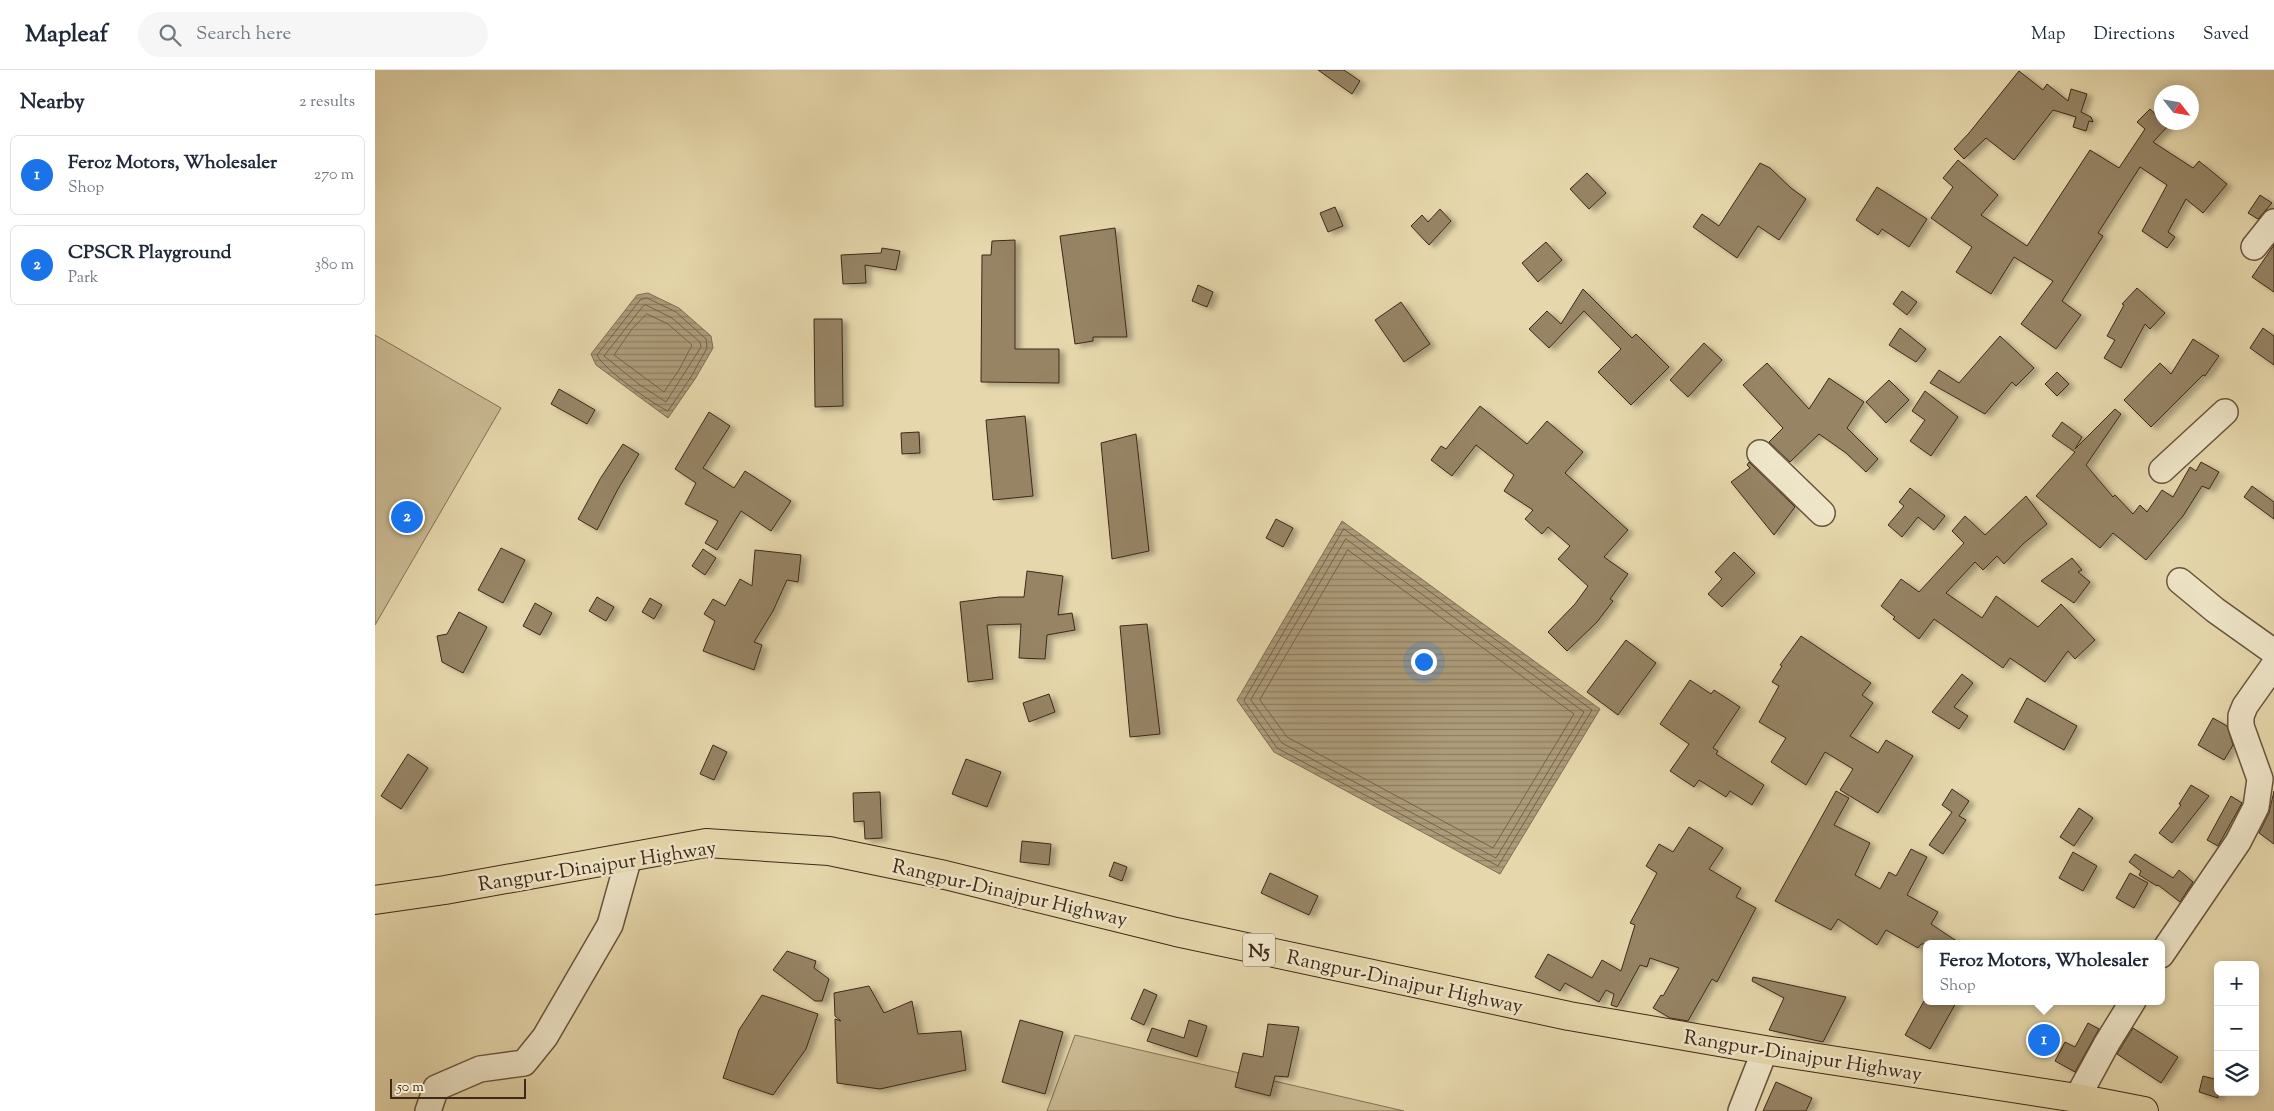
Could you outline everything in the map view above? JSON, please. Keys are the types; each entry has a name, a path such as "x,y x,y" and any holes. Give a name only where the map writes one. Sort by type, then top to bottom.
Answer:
{"highway":[{"name":"Rangpur-Dinajpur Highway","path":"375,900 445,890 706,843 829,850 945,875 1176,932 1569,1016 1765,1050 2077,1098 2144,1111"}],"street":[{"path":"2254,247 2274,222"},
{"path":"2162,470 2225,412"},
{"path":"1760,453 1822,513"},
{"path":"2180,581 2215,610 2274,652"},
{"path":"2165,949 2238,842 2256,807 2260,779 2241,726 2241,716 2245,706 2274,665"},
{"path":"428,1111 436,1088 480,1069 524,1063 545,1037 610,925 629,857"},
{"path":"2077,1098 2131,1005"},
{"path":"1741,1111 1765,1050"}],"shaded area":[{"path":"375,335 501,408 375,625"},
{"path":"1075,1035 1404,1111 1047,1111"}],"water":[{"path":"648,293 679,308 711,336 713,348 695,379 668,418 596,365 591,354 637,295"},
{"path":"1342,521 1600,709 1500,874 1274,752 1237,700"}],"building":[{"path":"1318,70 1344,70 1360,81 1352,94"},
{"path":"2019,71 2043,90 2047,84 2068,101 2071,89 2087,94 2081,112 2091,117 2093,122 2089,121 2086,131 2073,127 2076,117 2053,110 2014,160 1986,138 1964,159 1954,149"},
{"path":"2150,109 2154,113 2154,130 2164,130 2153,142 2193,168 2199,161 2227,184 2203,213 2186,199 2168,232 2175,237 2167,248 2142,231 2167,185 2140,167 2098,233 2103,236 2062,301 2081,315 2056,349 2021,324 2053,281 2014,257 1991,294 1956,272 1972,247 1931,218 1953,187 1943,178 1958,160 1998,195 1981,215 2027,246 2090,150 2119,168 2145,129 2137,122"},
{"path":"1760,163 1770,168 1806,199 1779,240 1758,226 1737,258 1693,227 1702,214 1719,226"},
{"path":"1587,173 1606,193 1589,209 1570,189"},
{"path":"1877,187 1927,219 1909,247 1882,229 1878,235 1856,220"},
{"path":"2260,195 2272,203 2258,219 2248,213"},
{"path":"1335,207 1343,226 1328,232 1320,213"},
{"path":"1440,209 1451,221 1429,245 1411,226 1422,215 1428,222"},
{"path":"1115,228 1127,337 1093,337 1093,341 1075,344 1060,236"},
{"path":"1015,240 1015,349 1059,349 1059,383 981,382 982,255 991,255 992,241"},
{"path":"1546,242 1562,260 1538,282 1522,263"},
{"path":"2274,245 2274,292 2252,277"},
{"path":"882,248 900,251 896,270 865,265 866,283 843,284 841,255 881,253"},
{"path":"1198,285 1213,292 1207,307 1192,301"},
{"path":"2137,288 2165,313 2150,329 2145,324 2121,368 2104,358 2115,340 2107,336 2124,305 2122,304"},
{"path":"1583,289 1632,338 1636,334 1669,367 1631,405 1598,372 1621,349 1584,311 1549,348 1529,329 1547,311 1561,324"},
{"path":"1902,291 1917,302 1907,315 1893,304"},
{"path":"1401,302 1430,344 1404,362 1375,320"},
{"path":"814,319 842,319 843,406 815,407"},
{"path":"1900,328 1926,349 1916,362 1889,345"},
{"path":"2263,328 2274,336 2274,365 2250,348"},
{"path":"2000,336 2034,368 2016,386 2012,382 1985,414 1930,383 1939,370 1959,383"},
{"path":"2193,339 2219,356 2205,376 2203,375 2151,427 2124,400 2160,363 2171,374"},
{"path":"1704,343 1722,360 1688,397 1670,380"},
{"path":"1767,363 1809,409 1829,378 1864,402 1847,428 1878,459 1866,472 1846,453 1819,434 1790,462 1769,442 1783,428 1743,385"},
{"path":"2057,372 2069,384 2057,396 2045,384"},
{"path":"1889,380 1909,400 1886,423 1866,402"},
{"path":"559,389 595,410 587,424 551,404"},
{"path":"1925,391 1958,417 1931,456 1910,441 1925,420 1912,411"},
{"path":"1480,406 1527,444 1547,421 1583,452 1565,473 1628,530 1604,557 1628,574 1610,599 1613,601 1597,622 1567,651 1548,632 1575,604 1588,586 1558,559 1570,546 1548,527 1542,534 1525,519 1533,510 1504,491 1514,475 1476,445 1452,476 1431,460 1441,446 1446,449"},
{"path":"2115,409 2121,414 2086,465 2113,497 2115,495 2133,514 2140,505 2147,512 2162,490 2173,497 2190,467 2196,471 2201,462 2219,472 2209,489 2202,486 2183,516 2146,560 2113,533 2100,548 2036,496 2075,452 2052,436 2062,422 2082,437 2075,449"},
{"path":"709,412 730,426 703,468 734,488 745,471 791,501 771,531 741,511 717,550 705,543 718,521 685,504 696,483 675,469"},
{"path":"1025,416 1033,496 993,500 986,420"},
{"path":"919,432 920,453 902,454 901,433"},
{"path":"1136,434 1149,551 1112,559 1101,443"},
{"path":"623,444 639,454 597,530 578,519 600,479"},
{"path":"1749,462 1795,507 1774,535 1731,482 1750,468 1747,465"},
{"path":"2252,486 2274,502 2274,519 2244,497"},
{"path":"1910,488 1945,516 1934,530 1918,517 1902,537 1888,525 1904,506 1899,502"},
{"path":"2026,496 2047,524 2023,544 2004,564 1997,556 1983,570 1975,562 1946,593 1982,618 1996,596 2038,627 2061,604 2095,640 2075,659 2068,651 2045,682 2010,658 2003,668 1934,619 1919,639 1893,619 1895,617 1881,606 1901,579 1919,592 1964,543 1952,531 1965,516 1985,535"},
{"path":"1276,519 1293,528 1283,547 1266,538"},
{"path":"501,548 525,560 503,603 478,590"},
{"path":"703,549 716,558 705,575 692,566"},
{"path":"755,550 801,555 798,582 787,580 773,611 754,642 762,645 754,670 703,651 715,621 704,614 713,599 725,606 740,579 752,586"},
{"path":"1734,552 1755,573 1722,607 1708,594 1722,579 1715,572"},
{"path":"2072,558 2082,570 2078,572 2090,582 2074,603 2041,581"},
{"path":"1027,571 1063,576 1058,615 1072,613 1075,630 1047,635 1045,659 1019,658 1021,624 987,625 993,679 968,682 960,602 999,597 1024,597"},
{"path":"597,597 614,607 606,621 589,611"},
{"path":"650,598 662,605 654,619 642,612"},
{"path":"535,603 552,613 540,635 523,626"},
{"path":"459,612 487,627 463,673 442,662 437,636 447,634"},
{"path":"1147,624 1160,734 1130,737 1120,626"},
{"path":"1801,636 1871,683 1862,695 1873,703 1850,736 1878,753 1886,740 1913,756 1878,813 1840,790 1853,769 1825,752 1806,785 1771,762 1786,738 1759,722 1779,686 1772,682 1782,666 1780,665"},
{"path":"1626,640 1656,663 1618,715 1587,692"},
{"path":"1962,674 1973,683 1954,707 1968,716 1959,729 1932,712"},
{"path":"1690,680 1711,694 1714,690 1740,707 1713,748 1718,751 1716,754 1764,785 1752,805 1730,791 1726,797 1699,780 1694,787 1670,771 1689,744 1660,724"},
{"path":"1049,694 1055,712 1029,722 1023,703"},
{"path":"2027,698 2077,726 2064,750 2014,722"},
{"path":"2213,718 2227,726 2233,745 2224,760 2198,745"},
{"path":"713,745 727,752 714,780 700,774"},
{"path":"408,754 428,768 401,809 381,796"},
{"path":"966,759 1001,772 987,807 952,794"},
{"path":"2191,785 2209,796 2172,843 2159,833 2181,805 2179,804"},
{"path":"1952,789 1969,801 1959,816 1966,820 1943,854 1929,845 1952,812 1942,805"},
{"path":"1836,791 1849,798 1834,825 1870,843 1855,875 1880,889 1889,872 1896,876 1911,849 1927,857 1907,895 1938,912 1931,924 1955,940 1923,940 1923,944 1918,948 1886,930 1877,945 1838,919 1831,930 1775,901"},
{"path":"2274,791 2274,844 2259,833 2269,813"},
{"path":"880,792 882,838 865,839 864,821 854,822 853,793"},
{"path":"2231,796 2242,803 2218,846 2207,840"},
{"path":"2079,808 2093,818 2074,846 2060,837"},
{"path":"1689,827 1723,848 1709,869 1741,888 1736,897 1756,908 1717,982 1712,979 1688,1021 1670,1018 1653,1008 1661,995 1663,996 1679,968 1650,958 1647,967 1640,965 1617,1007 1611,1005 1614,994 1606,990 1599,1002 1565,983 1560,991 1535,977 1548,954 1592,978 1602,960 1621,971 1635,925 1630,923 1657,873 1646,866 1659,844 1673,852"},
{"path":"1022,841 1051,844 1049,865 1020,862"},
{"path":"2073,852 2097,866 2083,891 2059,878"},
{"path":"2135,854 2173,878 2179,870 2193,882 2180,902 2158,885 2139,875 2141,871 2129,862"},
{"path":"1114,862 1127,867 1122,881 1109,876"},
{"path":"1270,873 1318,896 1309,915 1261,893"},
{"path":"2130,873 2148,883 2134,908 2116,898"},
{"path":"787,951 816,961 814,968 829,979 822,1001 815,1001 773,970"},
{"path":"1753,977 1846,997 1823,1042 1769,1030 1784,998 1752,981"},
{"path":"869,986 884,1013 912,1001 918,1034 961,1031 966,1070 880,1089 837,1083 835,1019 841,1021 835,1016 834,993"},
{"path":"1144,989 1157,995 1144,1025 1131,1019"},
{"path":"762,995 818,1014 806,1049 773,1095 723,1078 739,1030"},
{"path":"1923,1003 1923,1005 1955,1005 1930,1049 1905,1035"},
{"path":"1020,1020 1063,1032 1045,1094 1002,1082"},
{"path":"1189,1020 1207,1026 1197,1057 1147,1041 1152,1028 1184,1038"},
{"path":"2088,1023 2099,1029 2075,1072 2055,1061 2065,1042 2075,1047"},
{"path":"1268,1024 1299,1027 1288,1077 1275,1076 1270,1096 1235,1087 1243,1053 1263,1057"},
{"path":"2133,1028 2178,1057 2161,1083 2117,1054"},
{"path":"2203,1076 2214,1079 2214,1096 2218,1096 2218,1098 2199,1092"},
{"path":"1776,1082 1812,1098 1806,1111 1763,1111"}],"place":[{"name":"CPSCR Playground","path":"407,517"},
{"name":"Feroz Motors, Wholesaler","path":"2044,1040"}]}
